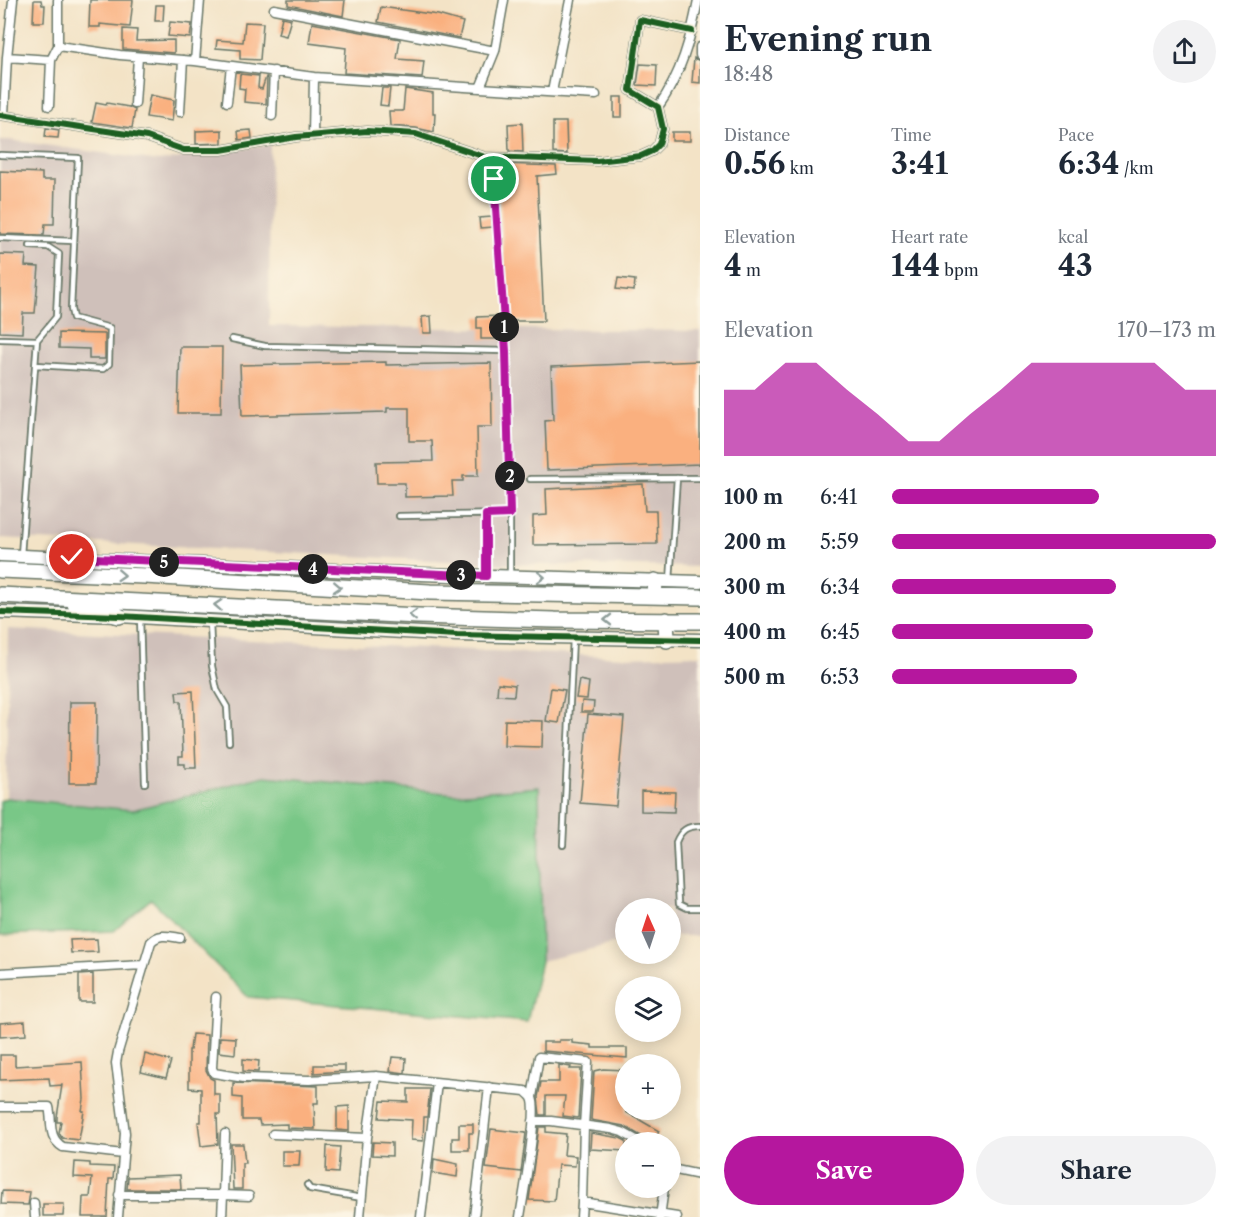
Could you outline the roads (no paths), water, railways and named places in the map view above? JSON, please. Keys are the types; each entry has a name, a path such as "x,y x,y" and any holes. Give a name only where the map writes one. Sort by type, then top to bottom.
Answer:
{"highway":[{"path":"0,570 430,592 660,586 678,596 700,597"},
{"path":"0,595 418,616 700,621"},
{"path":"34,596 72,603 119,616"},
{"path":"666,620 667,640"}],"street":[{"path":"13,0 2,115 147,137 184,150 221,150 313,136 367,131 416,134 485,157 597,161 641,156 660,144 663,129 658,107 630,90 640,20 692,32"},
{"path":"49,106 51,60 58,46 58,0"},
{"path":"195,61 200,0"},
{"path":"480,88 495,51 504,0"},
{"path":"552,92 570,0"},
{"path":"658,107 670,90 680,68 698,6"},
{"path":"274,9 495,51"},
{"path":"58,46 314,77 596,95"},
{"path":"700,47 700,55"},
{"path":"7,57 51,60"},
{"path":"135,104 138,57"},
{"path":"180,112 183,60"},
{"path":"227,102 231,66"},
{"path":"272,116 274,71"},
{"path":"313,136 314,77"},
{"path":"0,555 510,577 660,586 700,582"},
{"path":"0,612 119,616 369,631 700,640"},
{"path":"118,1217 124,1117 116,1063 151,942 156,937 165,935 180,938"},
{"path":"0,973 143,965"},
{"path":"216,997 212,1068 215,1074 244,1078 309,1080 376,1076 525,1091 531,1097"},
{"path":"520,1217 533,1121 531,1097 539,1057 588,1062 581,1217"},
{"path":"360,1217 367,1138 376,1076"},
{"path":"421,1217 437,1083"},
{"path":"474,1217 489,1087"},
{"path":"0,1107 49,1107 51,1133 56,1142 63,1147 123,1154"},
{"path":"533,1121 622,1132"},
{"path":"222,1217 225,1134"},
{"path":"273,1134 367,1138"},
{"path":"681,1171 700,1175"},
{"path":"119,1195 249,1196"},
{"path":"660,1216 663,1198"},
{"path":"582,1202 677,1217"},
{"path":"34,1203 35,1217"}],"lane":[{"path":"0,155 78,158 71,309 73,318 110,328 109,364 103,369 36,365"},
{"path":"494,179 506,351 510,577"},
{"path":"0,238 74,241"},
{"path":"21,555 37,340 57,317 59,255 48,247 30,246"},
{"path":"0,339 37,340"},
{"path":"232,339 265,346 506,351"},
{"path":"660,586 677,478"},
{"path":"531,479 700,478"},
{"path":"399,516 510,514"},
{"path":"486,515 486,576"},
{"path":"140,618 145,783"},
{"path":"210,622 212,666 217,690 227,708 229,742"},
{"path":"563,845 573,637"},
{"path":"700,826 685,828 679,834 676,842 679,904 687,908 700,908"},
{"path":"307,1185 310,1189 362,1198"}]}
